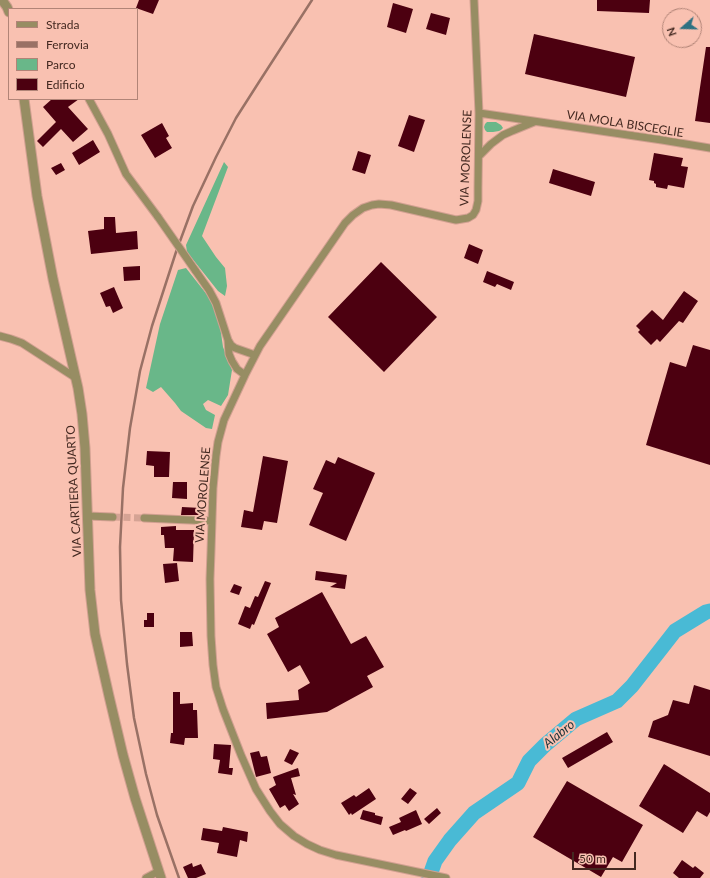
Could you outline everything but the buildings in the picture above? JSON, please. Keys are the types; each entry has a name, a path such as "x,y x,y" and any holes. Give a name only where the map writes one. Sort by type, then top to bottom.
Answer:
{"street":[{"path":"2,0 8,10"},
{"name":"VIA MOROLENSE","path":"446,878 320,850 294,836 273,816 261,797 247,769 232,735 221,704 213,665 210,630 210,579 215,467 218,442 224,420 245,375 266,336 349,218 368,206 382,204 456,220 464,220 471,217 476,210 478,201 479,113 474,0"},
{"name":"VIA CARTIERA QUARTO","path":"24,100 38,202 50,265 76,378 84,427 91,603 99,653 123,755 160,875"},
{"path":"90,100 105,128 126,174 158,217 214,299 228,340 229,354 237,369 245,375"},
{"name":"VIA MOLA BISCEGLIE","path":"479,113 710,148"},
{"name":"VIA MOLA BISCEGLIE","path":"479,156 503,135 536,122"},
{"path":"0,336 22,343 76,378"},
{"path":"228,340 231,345 236,348 255,356"},
{"path":"87,516 114,517"},
{"path":"144,518 212,521"},
{"path":"146,878 160,875"}],"green space":[{"path":"487,122 496,122 503,128 499,131 487,132 484,127"},
{"path":"224,162 228,167 202,236 225,268 227,286 225,296 218,291 187,252 186,245"},
{"path":"186,268 208,296 219,319 223,347 232,370 228,395 221,406 208,400 203,404 206,410 215,415 212,429 206,428 181,411 161,387 153,392 146,388 160,324 178,270"}],"waterway":[{"name":"Alabro","path":"429,878 435,861 450,840 474,813 518,783 529,761 545,745 576,719 617,701 632,686 675,631 710,611"}],"tunnel":[{"path":"113,517 144,518"}],"railway":[{"path":"179,878 157,815 146,774 134,718 127,664 121,600 120,547 123,488 130,428 140,371 152,326 176,252 193,206 236,118 312,0"}]}
